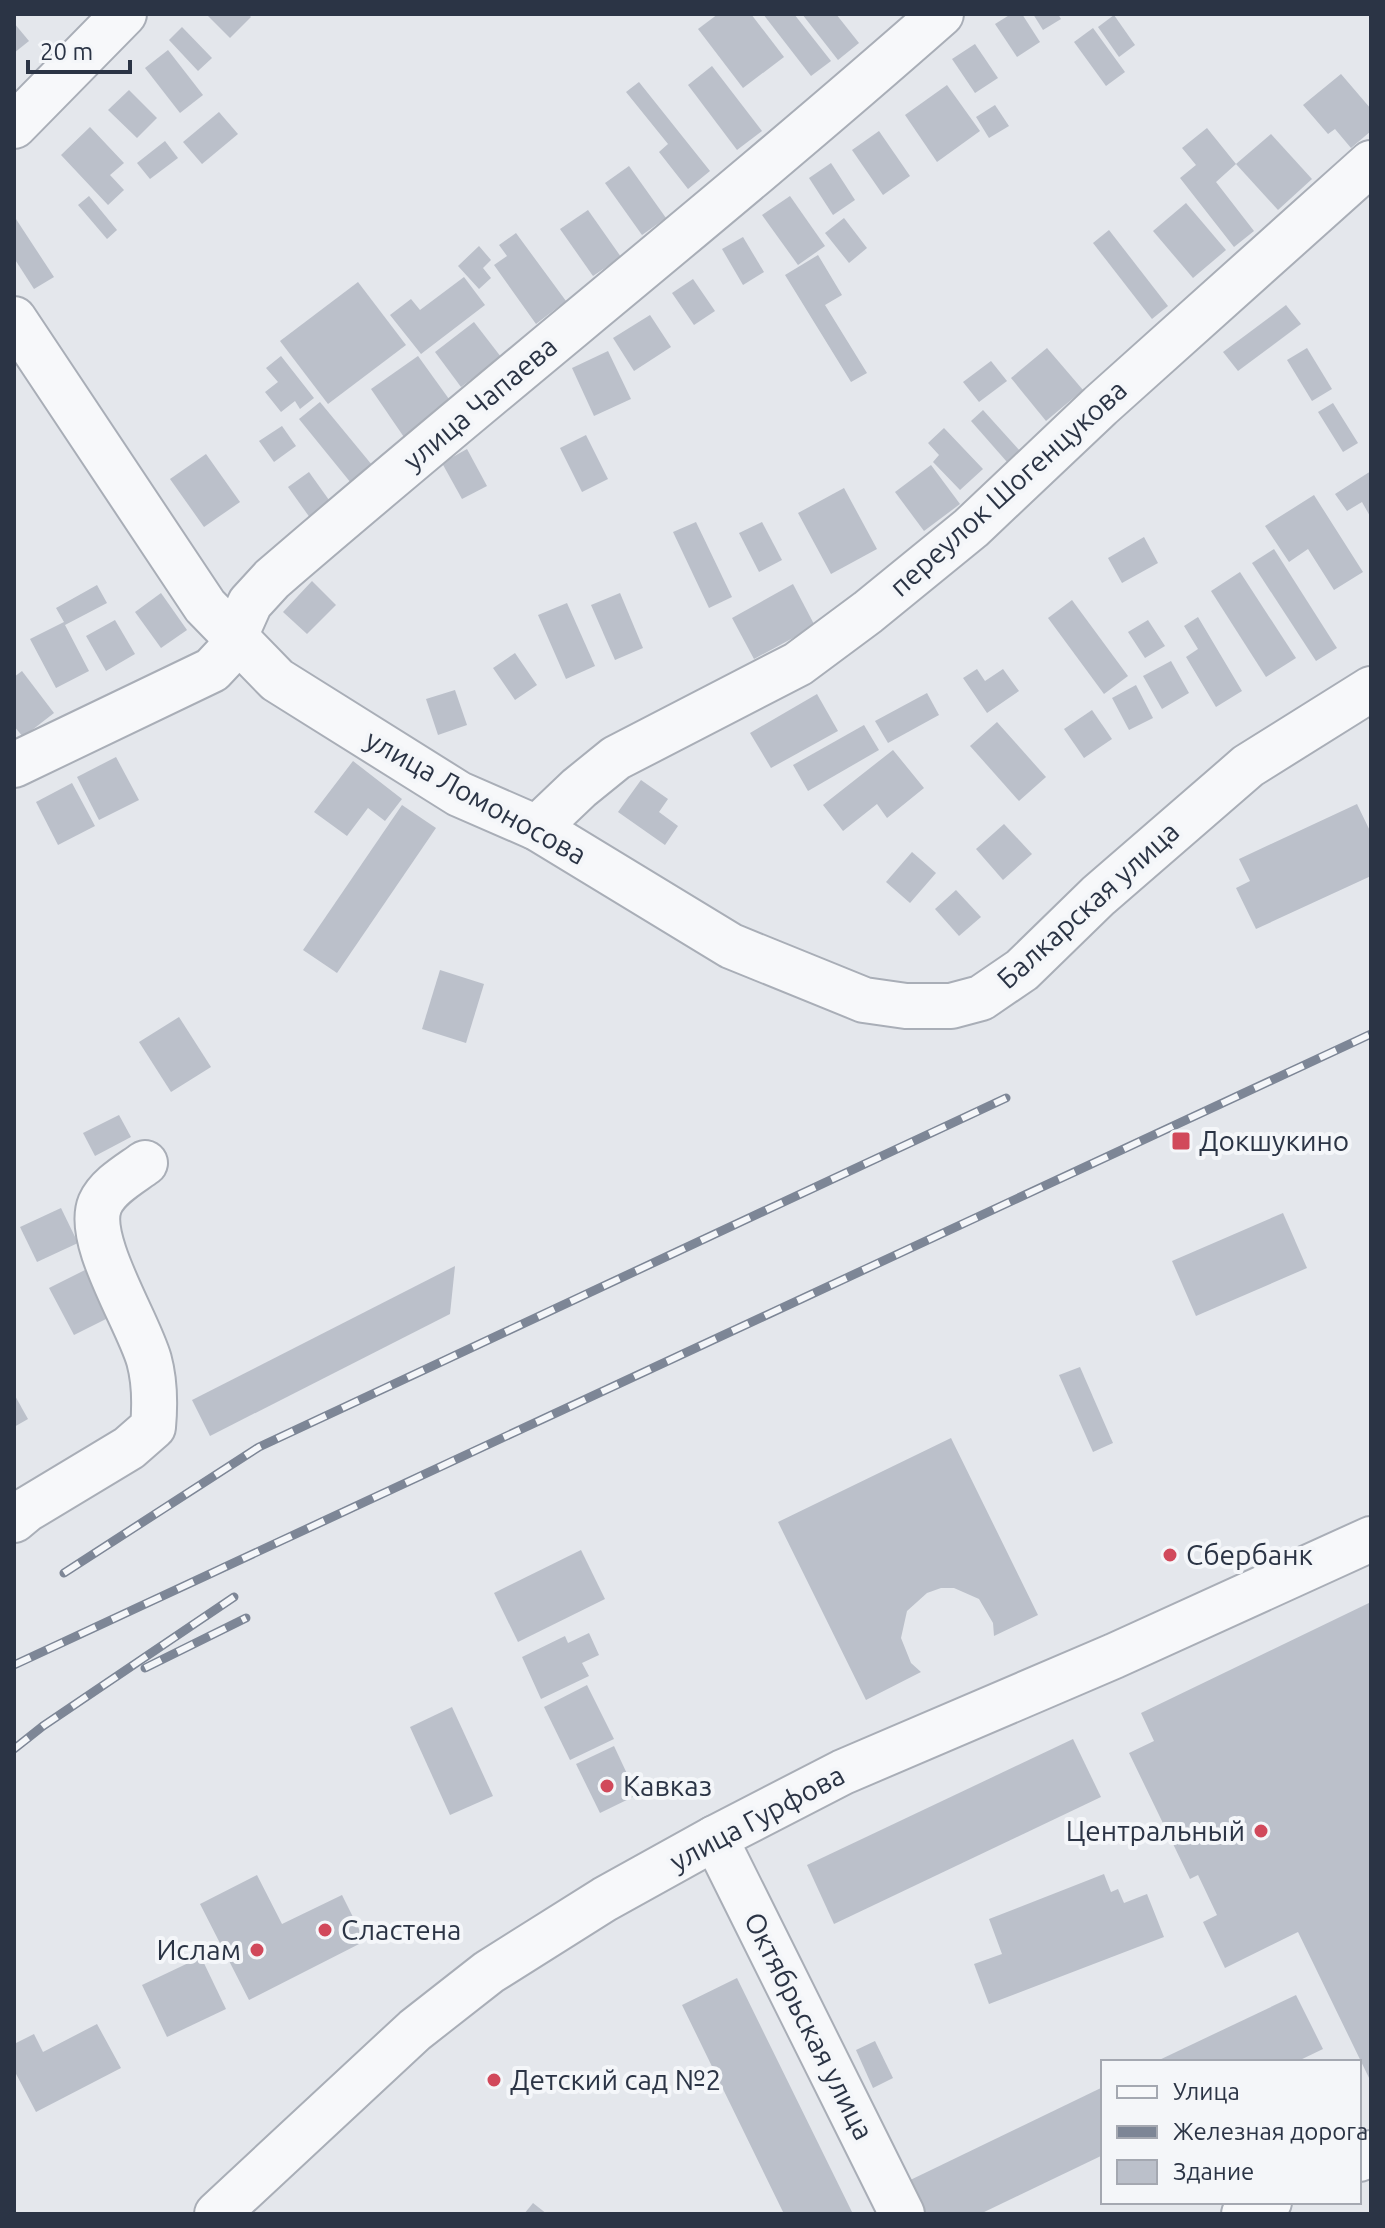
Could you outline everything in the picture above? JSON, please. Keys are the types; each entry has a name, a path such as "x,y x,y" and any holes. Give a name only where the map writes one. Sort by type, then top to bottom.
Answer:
{"street":[{"path":"14,126 124,14"},
{"name":"улица Чапаева","path":"14,765 212,670 227,654 250,603 272,579 447,429 840,104 941,14"},
{"name":"переулок Шогенцукова","path":"537,828 616,758 798,664 868,612 971,528 1100,406 1371,163"},
{"name":"улица Ломоносова","path":"14,319 205,606 277,680 459,794 537,828 731,946"},
{"name":"Балкарская улица","path":"731,946 864,1000 906,1006 951,1006 981,998 1022,970 1109,886 1248,766 1371,689"},
{"path":"14,1520 129,1448 153,1427 155,1401 149,1361 130,1310 104,1255 97,1220 100,1205 109,1190 145,1163"},
{"name":"улица Гурфова","path":"217,2214 415,2030 489,1972 605,1899 843,1772 1114,1656 1371,1539"},
{"name":"Октябрьская улица","path":"715,1838 902,2214"},
{"path":"1244,2214 1265,2204"}],"building":[{"path":"206,14 248,14 251,17 230,38"},
{"path":"718,14 751,14 784,57 743,88 698,29"},
{"path":"763,14 794,14 831,61 811,76"},
{"path":"802,14 836,14 859,43 838,60"},
{"path":"1011,14 1022,14 1040,42 1017,57 995,24"},
{"path":"1033,14 1058,14 1061,19 1043,30"},
{"path":"1114,15 1135,45 1119,57 1098,27"},
{"path":"14,23 29,41 14,53"},
{"path":"182,27 212,58 198,71 169,40"},
{"path":"1093,28 1125,72 1106,86 1074,42"},
{"path":"975,44 998,78 975,93 952,59"},
{"path":"168,50 203,95 180,113 145,68"},
{"path":"712,66 762,131 737,150 688,85"},
{"path":"1341,74 1371,109 1371,131 1351,148 1335,129 1328,134 1303,105"},
{"path":"639,82 710,171 688,189 659,152 668,144 626,92"},
{"path":"947,85 980,131 937,162 905,115"},
{"path":"129,90 157,118 137,138 108,110"},
{"path":"995,105 1009,126 989,138 976,117"},
{"path":"219,112 238,134 202,164 183,142"},
{"path":"90,127 124,163 110,175 124,190 108,205 61,155"},
{"path":"1207,128 1236,164 1216,182 1254,231 1234,247 1180,178 1196,165 1182,148"},
{"path":"879,131 910,176 883,195 852,150"},
{"path":"1271,134 1312,179 1278,210 1236,164"},
{"path":"165,141 178,158 150,179 137,163"},
{"path":"831,163 855,200 833,215 809,178"},
{"path":"629,166 666,218 642,235 605,183"},
{"path":"89,196 117,230 107,239 78,205"},
{"path":"790,196 825,246 798,265 762,215"},
{"path":"1186,203 1226,250 1193,278 1153,231"},
{"path":"588,210 621,257 593,276 560,229"},
{"path":"14,216 54,277 34,289 14,258"},
{"path":"844,218 867,248 849,263 825,233"},
{"path":"1109,230 1168,306 1152,319 1093,243"},
{"path":"516,233 566,301 536,324 494,265 507,256 499,245"},
{"path":"743,237 764,272 743,285 722,249"},
{"path":"479,246 491,260 483,268 491,278 479,289 458,266"},
{"path":"818,255 842,295 825,305 867,373 851,382 785,275"},
{"path":"464,277 485,305 421,354 390,315 411,299 420,310"},
{"path":"693,279 715,311 694,325 672,293"},
{"path":"358,282 406,345 328,404 280,341"},
{"path":"1286,305 1301,324 1238,371 1223,352"},
{"path":"650,315 671,347 634,371 613,338"},
{"path":"474,322 501,357 461,387 435,352"},
{"path":"1047,348 1083,390 1046,421 1011,378"},
{"path":"1307,348 1332,389 1312,401 1287,360"},
{"path":"608,351 631,399 594,416 572,368"},
{"path":"281,356 314,398 300,409 295,401 281,412 265,392 278,382 266,368"},
{"path":"418,356 454,406 406,440 371,389"},
{"path":"991,361 1007,381 979,402 963,382"},
{"path":"320,402 372,465 351,483 299,419"},
{"path":"1333,403 1358,443 1343,452 1318,412"},
{"path":"983,410 1020,451 1007,462 971,421"},
{"path":"282,426 296,446 274,462 259,441"},
{"path":"944,428 983,469 960,490 933,462 939,455 928,443"},
{"path":"586,435 608,479 582,492 560,448"},
{"path":"467,449 487,486 462,499 442,463"},
{"path":"206,454 240,502 204,527 170,479"},
{"path":"931,465 960,504 924,531 895,492"},
{"path":"1371,471 1371,518 1362,502 1347,511 1335,494"},
{"path":"309,472 334,507 313,522 288,487"},
{"path":"844,488 877,549 831,574 798,513"},
{"path":"1314,495 1363,572 1334,590 1308,549 1289,562 1265,526"},
{"path":"696,522 732,597 709,608 673,532"},
{"path":"762,522 782,560 759,572 739,533"},
{"path":"1144,537 1158,563 1122,583 1108,558"},
{"path":"1274,549 1337,648 1316,661 1252,563"},
{"path":"1240,572 1296,658 1266,677 1211,591"},
{"path":"312,581 336,605 307,634 283,612"},
{"path":"793,584 815,626 754,659 732,618"},
{"path":"97,585 107,603 65,625 89,671 56,688 30,639 64,622 56,608"},
{"path":"161,593 187,630 161,648 135,612"},
{"path":"620,593 643,648 615,660 591,605"},
{"path":"1072,600 1128,676 1104,694 1048,618"},
{"path":"567,603 595,666 566,679 538,615"},
{"path":"1198,617 1242,691 1216,707 1186,657 1198,649 1184,626"},
{"path":"115,620 135,654 106,671 86,636"},
{"path":"1148,620 1165,646 1145,658 1128,632"},
{"path":"515,653 537,685 515,700 493,668"},
{"path":"1171,661 1189,693 1162,709 1143,676"},
{"path":"977,669 985,681 1003,669 1019,691 987,713 963,678"},
{"path":"22,671 54,713 23,737 14,726 14,677"},
{"path":"1136,685 1153,718 1129,730 1112,698"},
{"path":"455,690 467,725 438,735 426,699"},
{"path":"927,693 939,715 888,743 875,721"},
{"path":"817,694 838,731 771,768 750,733"},
{"path":"1092,710 1112,739 1084,758 1064,729"},
{"path":"997,722 1046,777 1019,801 970,746"},
{"path":"864,725 879,750 808,791 793,765"},
{"path":"893,750 924,788 887,818 877,804 843,831 823,805"},
{"path":"116,757 139,800 99,820 77,777"},
{"path":"353,761 402,799 385,821 368,808 347,836 314,812"},
{"path":"641,780 668,799 659,812 678,826 665,845 618,812"},
{"path":"72,783 95,826 58,845 36,802"},
{"path":"1357,804 1371,833 1371,876 1256,929 1236,888 1250,881 1239,859"},
{"path":"402,805 436,828 337,973 303,950"},
{"path":"1004,824 1032,854 1003,880 976,849"},
{"path":"912,852 936,873 910,903 886,882"},
{"path":"956,890 981,917 959,936 935,909"},
{"path":"440,970 484,984 466,1043 422,1029"},
{"path":"179,1017 211,1067 171,1092 139,1042"},
{"path":"119,1115 131,1137 95,1156 83,1133"},
{"path":"61,1208 78,1243 37,1262 20,1227"},
{"name":"Докшукино","path":"1283,1213 1307,1268 1196,1316 1172,1261"},
{"path":"93,1266 110,1317 74,1335 49,1288"},
{"path":"455,1266 450,1314 210,1436 192,1400"},
{"path":"1080,1367 1113,1443 1093,1452 1059,1375"},
{"path":"14,1394 28,1419 14,1427"},
{"path":"951,1438 1038,1615 994,1636 993,1623 979,1599 954,1588 927,1593 907,1611 901,1638 911,1663 921,1672 866,1700 778,1522"},
{"path":"581,1550 605,1599 518,1642 494,1593"},
{"name":"Центральный","path":"1371,1602 1371,2082 1298,1932 1225,1968 1203,1922 1217,1915 1198,1875 1190,1879 1129,1753 1154,1741 1141,1713"},
{"path":"589,1633 599,1655 582,1663 589,1676 541,1699 522,1657 565,1636 568,1643"},
{"path":"587,1685 614,1739 570,1760 544,1707"},
{"path":"452,1707 493,1796 450,1815 410,1727"},
{"path":"1073,1739 1101,1797 834,1924 807,1865"},
{"path":"614,1746 637,1795 600,1813 576,1764"},
{"path":"1104,1874 1111,1892 1118,1889 1124,1903 1147,1894 1164,1937 989,2004 974,1964 1002,1954 989,1919"},
{"path":"257,1875 282,1924 342,1895 365,1941 249,2000 200,1904"},
{"path":"201,1957 226,2009 167,2037 142,1985"},
{"path":"737,1978 853,2214 784,2214 682,2005"},
{"path":"1296,1995 1323,2049 1300,2060 1159,2060"},
{"path":"97,2024 121,2068 36,2112 14,2070 14,2044 34,2034 43,2052"},
{"path":"875,2041 893,2078 873,2088 856,2050"},
{"path":"1101,2088 1101,2156 980,2214 917,2214 902,2184"},
{"path":"533,2203 547,2214 524,2214"}],"railway":[{"path":"14,1665 1371,1034"},
{"path":"64,1573 259,1447 1006,1098"},
{"path":"14,1749 43,1726 234,1597"},
{"path":"145,1668 246,1618"}],"place":[{"name":"Докшукино","path":"1181,1141"},
{"name":"Сбербанк","path":"1170,1555"},
{"name":"Кавказ","path":"607,1786"},
{"name":"Центральный","path":"1261,1831"},
{"name":"Сластена","path":"325,1930"},
{"name":"Ислам","path":"257,1950"},
{"name":"Детский сад №2","path":"494,2080"}]}
